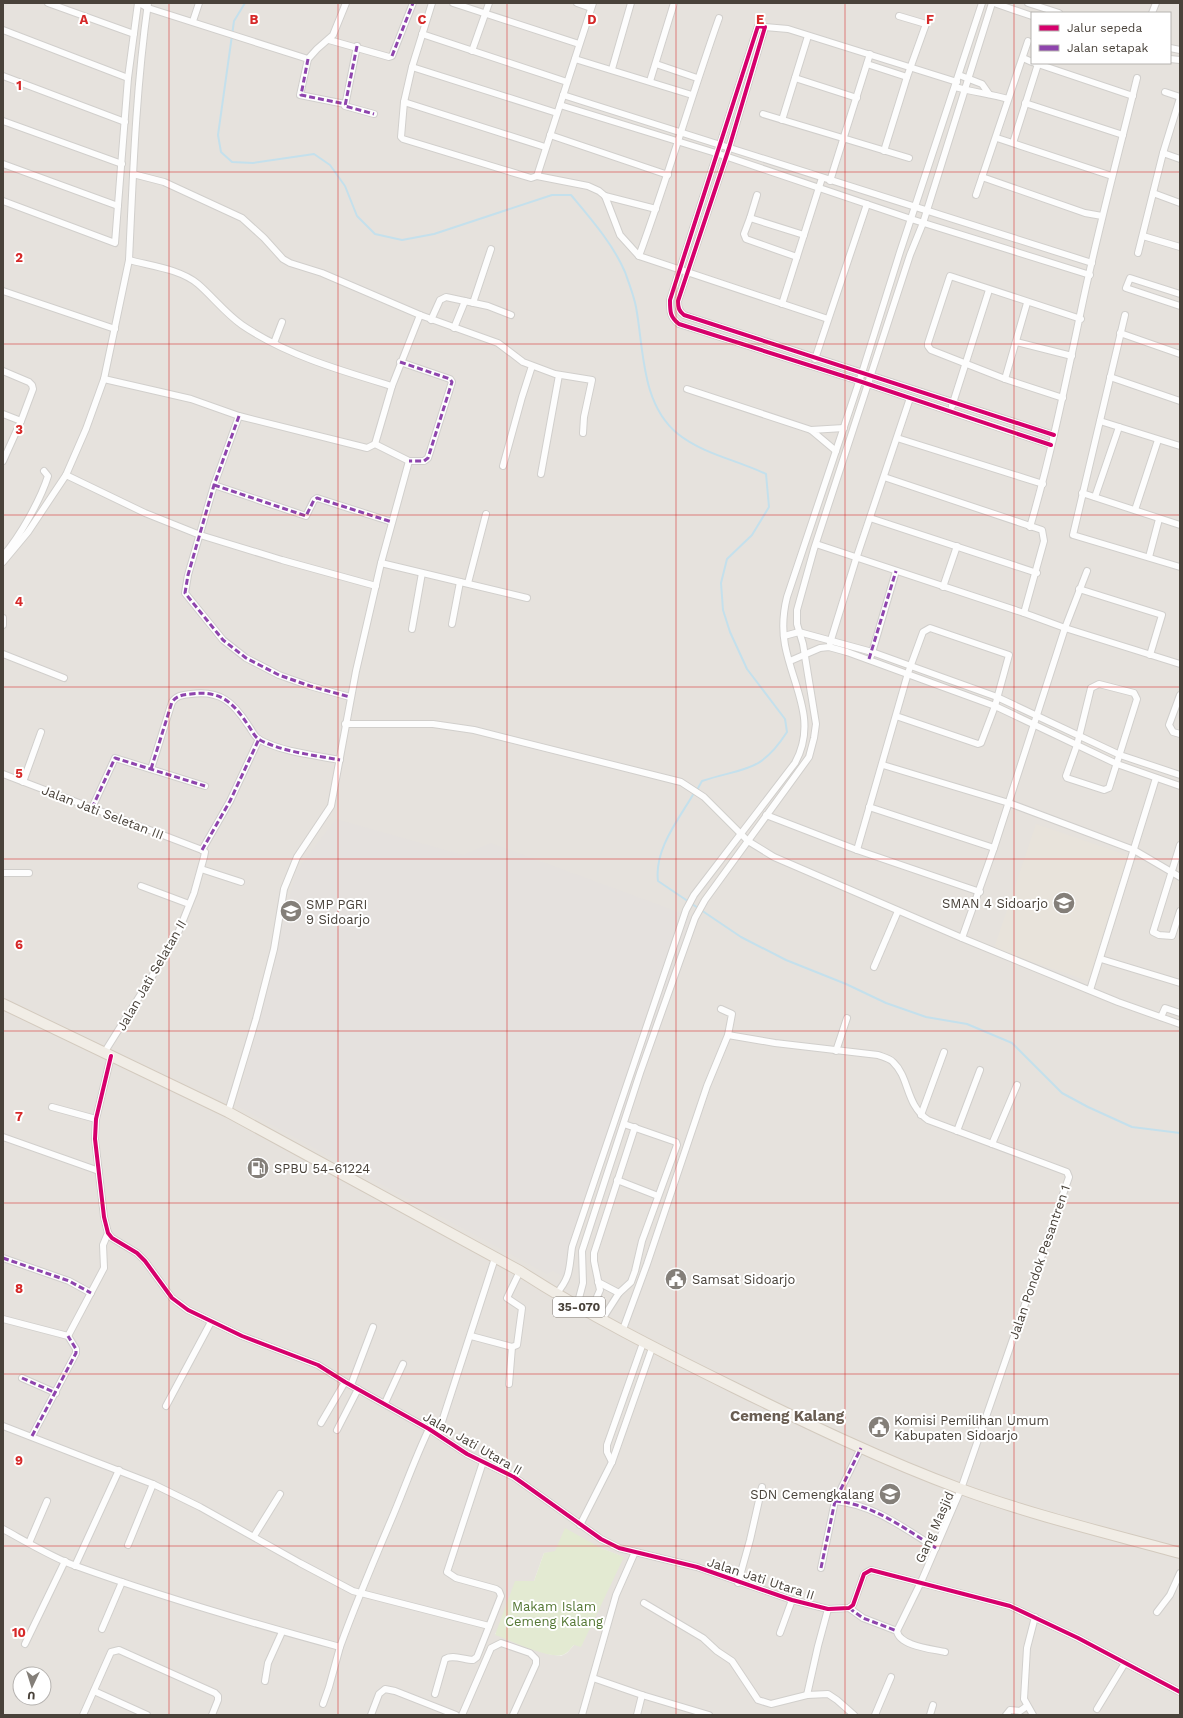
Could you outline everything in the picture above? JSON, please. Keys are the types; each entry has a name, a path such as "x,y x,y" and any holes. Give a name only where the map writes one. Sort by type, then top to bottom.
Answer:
{"main road":[{"name":"35-070","path":"3,1004 228,1112 520,1271 556,1294 622,1332 802,1422 860,1448 961,1489 1057,1519 1180,1553"}],"street":[{"path":"48,3 134,34"},
{"path":"3,201 115,243 128,78 138,3 308,59"},
{"path":"193,21 199,3"},
{"path":"346,3 336,31 330,40 317,49 308,59 301,95 346,104 346,107 374,114"},
{"path":"330,40 357,46 389,57 392,56 413,3"},
{"path":"432,3 412,67 404,102 401,134 403,139 531,178 536,176 588,186 606,196 656,208"},
{"path":"452,3 580,44"},
{"path":"472,51 489,3"},
{"path":"536,176 592,6 577,3"},
{"path":"612,69 631,3"},
{"path":"650,81 674,3"},
{"path":"556,1294 567,1279 572,1246 686,910 694,895 799,756 805,738 804,712 784,636 784,610 860,381 982,3"},
{"path":"577,1306 583,1283 582,1251 640,1073 695,918 705,900 809,757 816,724 802,639 796,618 797,610 815,547 910,255 925,217 993,3 1031,16"},
{"path":"1028,3 1056,12"},
{"path":"3,562 28,532 66,475 86,429 104,378 129,260 133,174 142,54 148,6"},
{"path":"884,151 910,67 926,24 898,16"},
{"path":"639,256 668,175 692,95 719,18"},
{"path":"1008,99 990,94 978,94 965,90 957,81 788,30 758,26 678,308 684,316 1054,435"},
{"path":"766,27 679,270 670,300 670,313 673,319 679,324 860,381 1051,445"},
{"path":"3,30 128,78"},
{"path":"422,34 567,82"},
{"path":"782,120 808,36"},
{"path":"976,195 997,138 1008,99 1028,41"},
{"path":"346,104 357,46"},
{"path":"830,181 870,54"},
{"path":"575,58 692,95"},
{"path":"1023,58 1031,61"},
{"path":"656,64 698,78"},
{"path":"867,64 907,77"},
{"path":"1013,143 1035,64"},
{"path":"1038,64 1133,96"},
{"path":"412,67 557,113"},
{"path":"3,76 125,122"},
{"path":"795,78 857,98"},
{"path":"957,81 968,78 982,84 990,94"},
{"path":"1030,527 1043,484 1051,445 1064,398 1102,216 1137,78"},
{"path":"1138,252 1163,153 1180,98 1165,92"},
{"path":"563,95 680,133 723,150 821,183 867,204 913,213 1091,269"},
{"path":"404,102 545,147"},
{"path":"1025,103 1123,135"},
{"path":"560,105 678,142 723,150 821,183 830,181 913,213 1091,269"},
{"path":"763,114 909,158"},
{"path":"3,121 122,164"},
{"path":"550,135 668,175"},
{"path":"997,138 1112,176"},
{"path":"1163,153 1180,159"},
{"path":"3,164 118,206"},
{"path":"133,174 164,182 242,218 264,238 283,259 290,263 322,273 431,320 498,344 522,362 532,366 559,375 592,380 584,417 583,433"},
{"path":"982,177 1085,213 1102,216"},
{"path":"782,304 821,183"},
{"path":"1153,193 1180,203"},
{"path":"757,195 744,234 746,239 797,257"},
{"path":"606,196 620,235 639,256 828,319"},
{"path":"815,359 867,204"},
{"path":"750,218 804,235"},
{"path":"1143,236 1180,247"},
{"path":"473,303 491,249"},
{"path":"129,260 185,276 197,283 224,310 242,325 274,343 326,366 392,386"},
{"path":"1064,398 1004,379 965,364 929,348 928,345 950,276 1027,303 1081,319"},
{"path":"1180,294 1130,278 1126,288 1180,306"},
{"path":"3,290 115,329"},
{"path":"950,411 989,290"},
{"path":"431,320 442,298 488,306 512,315"},
{"path":"454,328 465,301"},
{"path":"1004,379 1027,303"},
{"path":"104,378 191,399 239,416 367,448 375,444 400,362 420,315"},
{"path":"1124,315 1073,535 1180,567"},
{"path":"274,343 282,322"},
{"path":"1120,333 1180,354"},
{"path":"1016,342 1072,356"},
{"path":"375,444 409,461 424,461 428,458 452,382 450,379 400,362"},
{"path":"503,466 522,396 532,366"},
{"path":"3,371 32,385 32,394 3,459"},
{"path":"542,474 559,375"},
{"path":"1110,377 1180,401"},
{"path":"687,389 811,430 844,428"},
{"path":"830,643 856,559 910,398"},
{"path":"3,414 21,421"},
{"path":"239,416 214,485 184,593 223,640 231,648 255,664 279,675 310,686 350,697"},
{"path":"1100,421 1180,446"},
{"path":"1095,496 1119,427"},
{"path":"811,430 836,452"},
{"path":"897,438 1043,484"},
{"path":"1135,510 1158,440"},
{"path":"228,1112 256,1019 274,949 284,889 297,857 331,806 350,697 381,564 409,461"},
{"path":"3,556 26,519 45,484 48,476 44,471"},
{"path":"66,475 145,513 200,535 376,586"},
{"path":"884,478 1042,530 1044,541 1024,613"},
{"path":"214,485 306,516 314,500 317,498 392,522"},
{"path":"1082,493 1095,496 1179,525 1180,517"},
{"path":"468,583 486,514"},
{"path":"870,518 1036,573"},
{"path":"1149,557 1159,519"},
{"path":"810,529 820,533"},
{"path":"804,546 815,547 896,571 1065,628 1180,664"},
{"path":"943,587 957,546"},
{"path":"381,564 468,583 527,598"},
{"path":"962,938 980,892 1033,724 1065,628 1087,570"},
{"path":"869,659 896,571"},
{"path":"412,629 422,573"},
{"path":"452,624 460,582"},
{"path":"1079,589 1162,614 1150,654"},
{"path":"3,618 3,625"},
{"path":"857,850 908,673 924,632 930,628 1008,653 1010,657 998,698 983,740 978,744 896,716"},
{"path":"784,636 799,632 830,643 995,706 1117,764 1180,786"},
{"path":"790,661 830,643 872,652 998,698 1120,754 1180,775"},
{"path":"3,654 64,678"},
{"path":"1099,684 1134,693 1137,698 1117,764 1107,790 1067,778 1066,773 1077,745 1091,688 1099,684"},
{"path":"151,769 172,702 178,696 204,692 217,694 236,710 259,739 292,750 340,760"},
{"path":"1180,695 1169,725 1173,732 1180,734"},
{"path":"346,724 433,724 474,730 687,784 704,797 748,841 783,862 962,938 1090,990 1180,1024"},
{"path":"23,782 41,732"},
{"path":"202,850 230,801 259,739"},
{"path":"92,808 115,758 205,786"},
{"path":"883,764 1009,803 1134,850 1180,877"},
{"name":"Jalan Jati Seletan III","path":"3,774 202,850"},
{"path":"1090,990 1101,959 1156,778"},
{"path":"779,784 786,789"},
{"path":"766,801 772,806"},
{"path":"869,807 994,848"},
{"path":"766,815 857,850 980,892"},
{"path":"1180,845 1153,932 1159,935 1172,936 1180,911"},
{"name":"Jalan Jati Selatan II","path":"108,1055 176,938 201,868 205,852 202,850"},
{"path":"201,868 242,882"},
{"path":"3,873 29,873"},
{"path":"140,886 189,904"},
{"path":"874,967 898,911"},
{"path":"674,943 684,947"},
{"path":"1101,959 1180,983"},
{"path":"1161,1017 1165,1008 1180,1012"},
{"path":"622,1332 647,1264 707,1086 728,1035 732,1014 722,1010"},
{"path":"836,1051 846,1018"},
{"path":"728,1035 836,1051 878,1055 892,1062 899,1072 913,1105 921,1116"},
{"path":"921,1116 944,1052"},
{"path":"68,1336 104,1268 103,1245 108,1233 95,1139 96,1119 108,1055"},
{"path":"631,1069 640,1073"},
{"path":"957,1131 980,1070"},
{"path":"992,1144 1017,1085"},
{"path":"52,1107 96,1119"},
{"name":"Jalan Pondok Pesantren 1","path":"921,1116 928,1120 1067,1172 1069,1177 961,1489"},
{"path":"602,1321 619,1293 631,1282 642,1241 676,1149 676,1142 634,1127 612,1126"},
{"path":"590,1313 600,1293 594,1253 634,1127"},
{"path":"3,1137 99,1171"},
{"path":"617,1180 658,1196"},
{"name":"Jalan Jati Utara II","path":"108,1233 112,1238 137,1253 145,1261 172,1298 188,1310 242,1336 304,1359 385,1403 438,1434 456,1447 514,1477 601,1539 619,1548 697,1567 792,1600 828,1609 849,1608"},
{"path":"3,1258 64,1279 91,1294"},
{"path":"438,1434 495,1258"},
{"path":"471,1336 512,1347 517,1345 523,1311 521,1306 507,1298 520,1271"},
{"path":"598,1282 619,1293"},
{"path":"3,1319 68,1336 76,1349 76,1353 56,1393 32,1436"},
{"path":"166,1406 211,1322"},
{"path":"320,1423 348,1384 373,1327"},
{"path":"580,1524 612,1462 648,1346"},
{"path":"612,1462 607,1452 607,1445 648,1346"},
{"path":"509,1384 512,1347"},
{"path":"385,1403 403,1364"},
{"path":"22,1378 56,1393"},
{"path":"337,1430 358,1389"},
{"path":"3,1426 153,1484 254,1536 314,1571 360,1593 489,1626"},
{"path":"323,1704 330,1687 340,1647 360,1593 412,1464 429,1429"},
{"path":"821,1568 836,1500 860,1448"},
{"path":"435,1694 445,1659 449,1657 469,1660 475,1659 500,1600 500,1594 496,1589 449,1575 447,1568 483,1462"},
{"path":"75,1566 119,1470"},
{"path":"128,1545 153,1484"},
{"path":"738,1582 750,1540 762,1488"},
{"name":"Gang Masjid","path":"897,1631 921,1582 961,1489"},
{"path":"254,1536 280,1494"},
{"path":"836,1500 852,1502 866,1508 936,1548"},
{"path":"29,1542 47,1501"},
{"path":"3,1529 75,1566 282,1632 340,1647"},
{"path":"582,1715 616,1595 635,1552"},
{"path":"25,1644 65,1561"},
{"path":"945,1652 907,1643 900,1638 897,1631 864,1618 849,1608 854,1601 864,1574 867,1571 876,1571 1001,1603 1035,1617 1125,1662 1180,1692"},
{"path":"1157,1612 1170,1595 1180,1572"},
{"path":"102,1629 122,1582"},
{"path":"780,1633 792,1600"},
{"path":"644,1602 703,1638 717,1651 732,1661 758,1700 771,1704 807,1695 828,1694 854,1715"},
{"path":"807,1695 828,1609"},
{"path":"1035,1617 1026,1648 1024,1699 1027,1706 1033,1713 1040,1715"},
{"path":"265,1681 268,1663 282,1632"},
{"path":"462,1715 491,1648 501,1643 530,1653 536,1660 536,1664 513,1715"},
{"path":"83,1715 111,1652 119,1650 215,1693 218,1696 218,1700 212,1715"},
{"path":"1097,1709 1125,1662"},
{"path":"875,1715 891,1677"},
{"path":"593,1678 642,1695 709,1715"},
{"path":"371,1715 379,1694 385,1689 395,1691 456,1715"},
{"path":"94,1691 147,1715"},
{"path":"637,1715 642,1695"},
{"path":"930,1715 933,1705"},
{"path":"1006,1715 1010,1710 1020,1711 1027,1706"}],"shaded area":[{"path":"3,3 1180,3 1180,1715 3,1715","holes":["601,1548 623,1557 574,1645 567,1653 561,1656 548,1654 495,1634 534,1581 544,1553"]},
{"path":"336,819 463,855 491,843 695,918 576,1241 567,1279 553,1271 547,1274 237,1106 296,871"},
{"name":"SMAN 4 Sidoarjo","path":"1036,824 1135,858 1092,982 994,949"}],"green space":[{"name":"Makam Islam Cemeng Kalang","path":"565,1528 601,1548 624,1557 581,1647 574,1645 562,1655 548,1654 495,1635 515,1581 534,1581 544,1553 555,1551"}],"waterway":[{"path":"245,3 234,21 218,135 221,152 232,162 253,163 314,154 330,165 345,186 357,216 375,234 402,240 434,234 552,195 571,195 608,242 625,272 635,303 646,375 657,408 666,422 678,434 698,447 766,474 769,507 752,535 727,559 721,583 723,610 730,632 747,669 785,719 787,732 777,746 759,762 750,767 702,781 697,790"},
{"path":"694,793 675,824 664,846 660,857 658,881 741,937 786,960 846,984 886,1003 926,1017 967,1024 1012,1043 1062,1093 1088,1107 1132,1127 1180,1133"}],"marked path":[{"path":"392,56 413,3"},
{"path":"357,46 345,106 374,114"},
{"path":"308,59 301,95 345,104"},
{"path":"400,362 450,379 452,382 428,458 424,461 409,461"},
{"path":"239,416 214,485 188,575 185,593 223,640 246,658 279,675 310,686 350,697"},
{"path":"214,485 306,516 314,500 317,498 392,522"},
{"path":"869,659 896,571"},
{"path":"151,769 172,702 180,696 201,693 210,694 225,699 237,710 260,740 289,750 340,760"},
{"path":"202,850 230,801 259,739"},
{"path":"92,808 115,758 205,786"},
{"path":"3,1258 69,1281 91,1293"},
{"path":"32,1436 76,1353 76,1349 68,1336"},
{"path":"22,1378 56,1393"},
{"path":"821,1568 835,1501 861,1448"},
{"path":"835,1501 862,1507 888,1518 936,1548"},
{"path":"849,1608 863,1618 897,1631"}],"cycle path":[{"path":"1051,445 859,381 679,324 674,319 670,311 670,300 758,26 765,27 729,148 678,301 681,312 684,315 1054,435"},
{"path":"111,1056 96,1119 95,1139 104,1217 108,1233 112,1238 137,1253 145,1261 172,1298 188,1310 242,1336 318,1365 345,1382 429,1429 467,1454 514,1477 601,1539 619,1548 697,1567 792,1600 828,1609 849,1608 853,1605 864,1574 871,1570 1010,1606 1078,1638 1180,1692"}],"place":[{"name":"SMAN 4 Sidoarjo","path":"1064,903"},
{"name":"SMP PGRI 9 Sidoarjo","path":"291,911"},
{"name":"SPBU 54-61224","path":"258,1168"},
{"name":"Samsat Sidoarjo","path":"676,1279"},
{"name":"Komisi Pemilihan Umum Kabupaten Sidoarjo","path":"879,1427"},
{"name":"SDN Cemengkalang","path":"890,1494"}],"district":[{"name":"Cemeng Kalang","path":"787,1416"}]}
